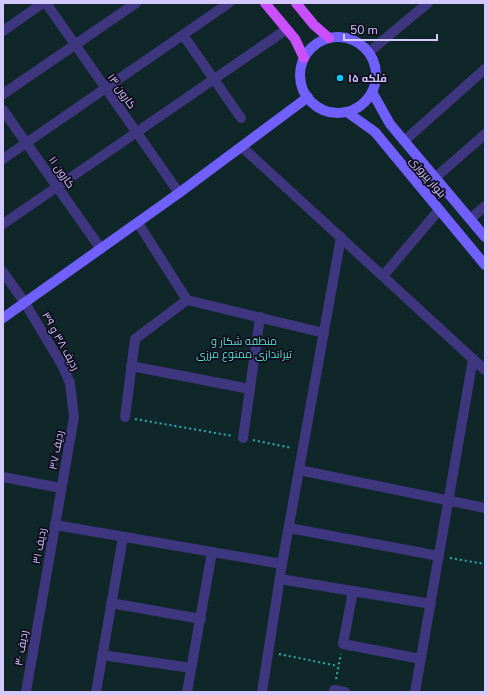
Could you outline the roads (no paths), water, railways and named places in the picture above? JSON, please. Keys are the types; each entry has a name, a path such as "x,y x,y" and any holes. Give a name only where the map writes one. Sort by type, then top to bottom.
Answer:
{"main road":[{"path":"265,3 295,39 304,58"},
{"path":"296,3 314,25 329,38"},
{"path":"340,37 351,39 361,44 369,52 374,61 376,82 372,92 362,105 347,112 336,113 325,110 316,105 308,97 300,78 304,58 314,45 329,38 340,37"},
{"name":"بلوار پیروزی","path":"372,92 390,124 485,237"},
{"path":"3,318 138,223 308,97"},
{"name":"بلوار پیروزی","path":"347,112 375,132 485,265"}],"street":[{"path":"3,31 45,3"},
{"name":"کارون ۱۳","path":"45,3 179,193"},
{"path":"3,94 136,3"},
{"path":"3,159 229,3"},
{"path":"369,52 428,3"},
{"path":"3,224 287,29"},
{"path":"183,35 241,118"},
{"path":"404,141 485,69"},
{"name":"کارون ۱۱","path":"3,110 101,249"},
{"path":"435,178 485,134"},
{"path":"242,147 485,370"},
{"path":"470,219 485,206"},
{"path":"383,276 439,210"},
{"path":"138,223 187,300 324,333"},
{"path":"262,692 282,564 340,237"},
{"name":"ردیف ۳۸ و ۳۹","path":"3,272 25,303 62,365 70,383 74,417"},
{"path":"125,417 135,340 187,300"},
{"path":"243,438 260,317"},
{"path":"415,692 474,360"},
{"path":"131,366 250,389"},
{"name":"ردیف ۳۷","path":"61,488 74,417"},
{"path":"299,470 485,508"},
{"path":"3,477 61,488"},
{"name":"ردیف ۳۱","path":"40,607 61,488"},
{"path":"55,525 282,564"},
{"path":"289,528 439,556"},
{"path":"96,692 123,537"},
{"path":"187,692 212,552"},
{"path":"280,579 430,604"},
{"path":"353,591 343,644 421,659"},
{"path":"111,603 201,619"},
{"name":"ردیف ۳۰","path":"26,692 40,607"},
{"path":"102,655 191,668"},
{"path":"334,690 345,692"}],"place":[{"name":"فلکه ۱۵","path":"340,78"}],"park label":[{"name":"منطقه شکار و تیراندازی ممنوع مرزی","path":"244,347"}]}
